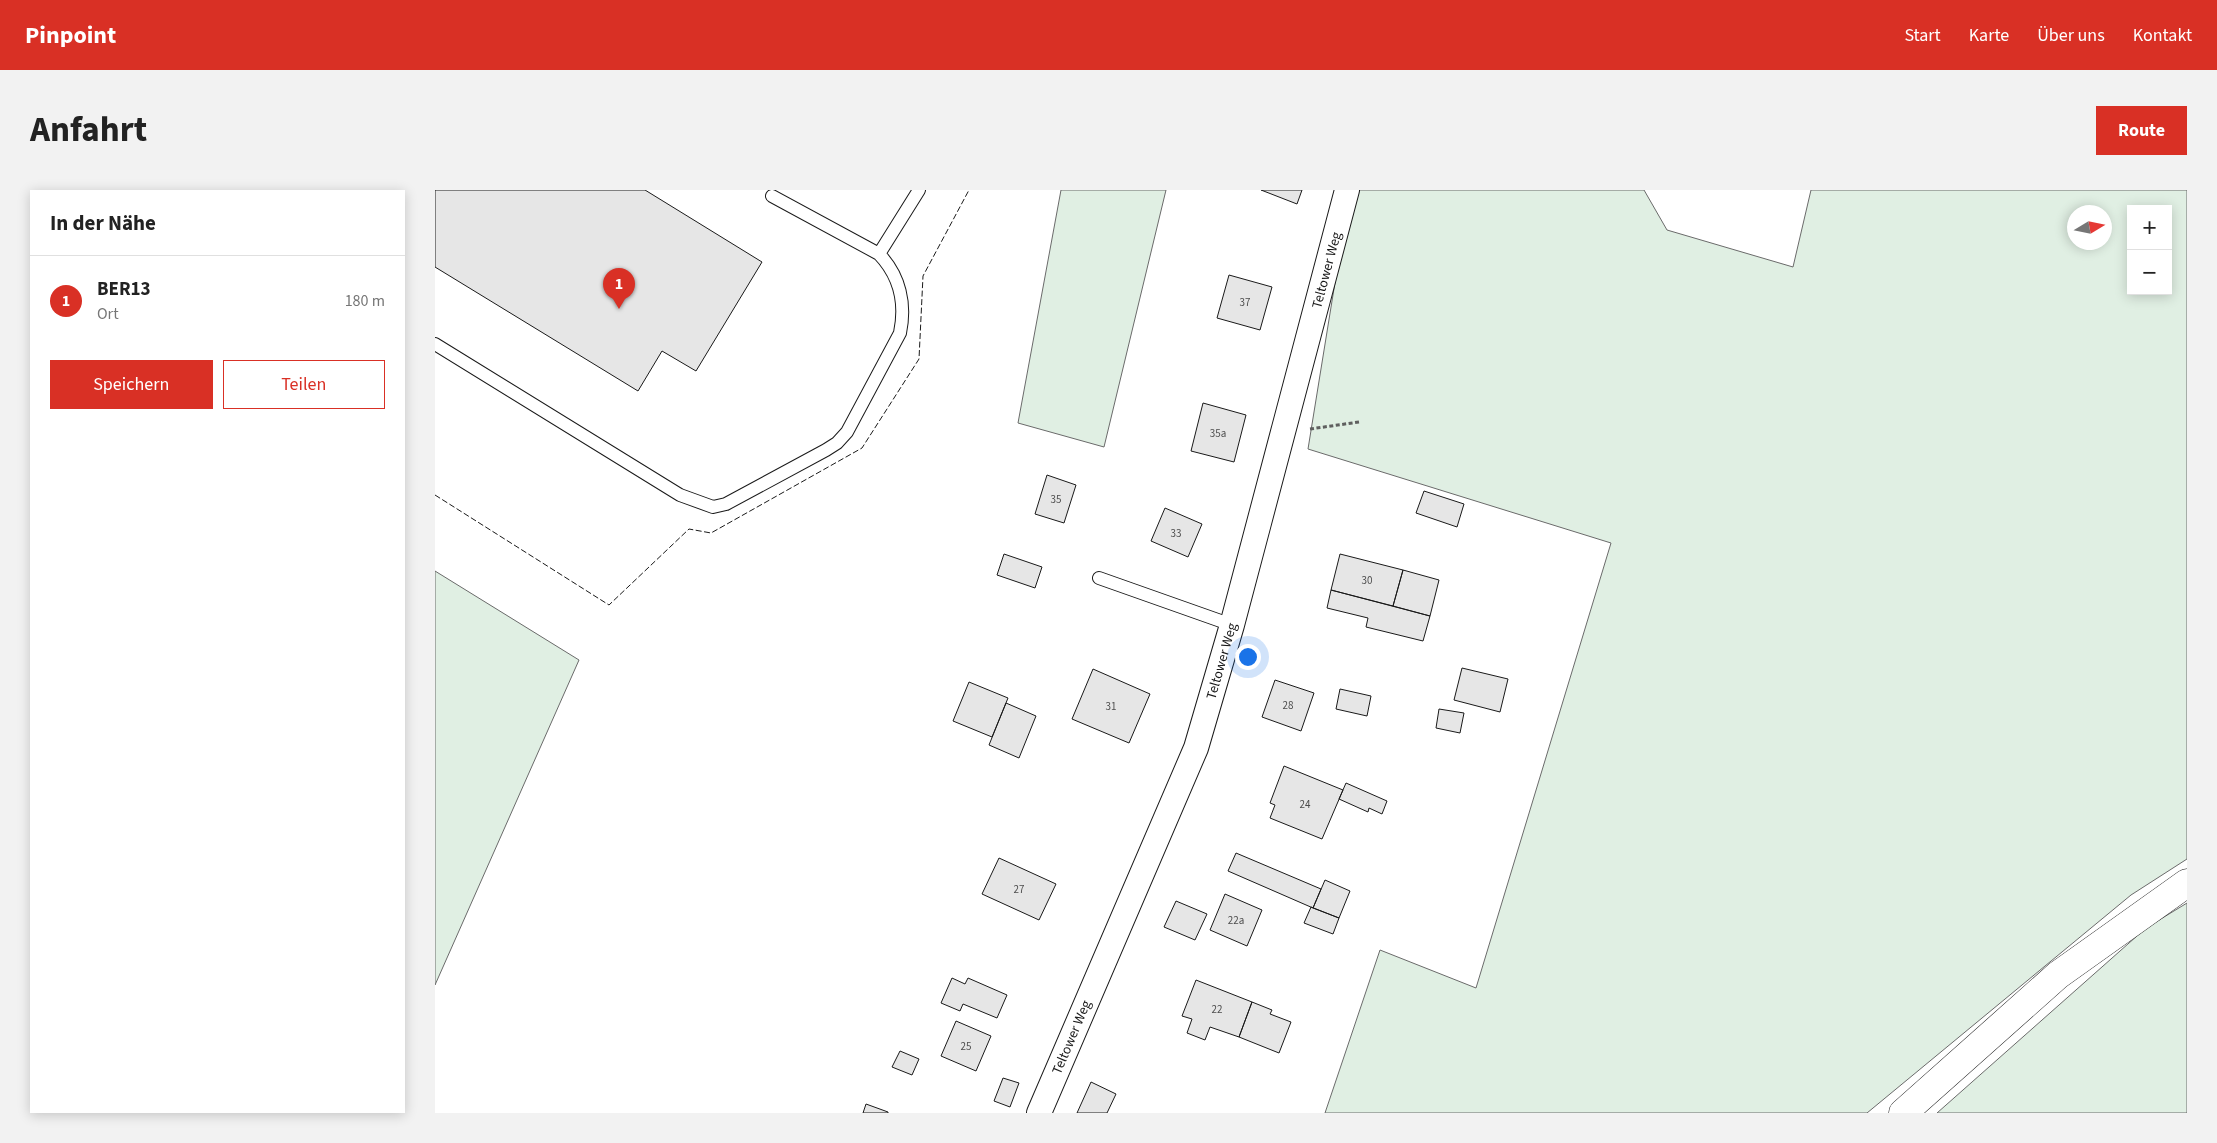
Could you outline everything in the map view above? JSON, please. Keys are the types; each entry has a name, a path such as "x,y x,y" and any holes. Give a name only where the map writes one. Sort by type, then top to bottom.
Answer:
{"street":[{"name":"Teltower Weg","path":"1039,1113 1195,748 1232,625 1347,190"},
{"path":"1903,1113 2058,975 2187,882"}],"lane":[{"path":"879,254 919,190"},
{"path":"435,344 680,496 713,507 726,504 837,443 847,432 900,333 903,318 902,299 897,279 888,263 879,254 772,196"},
{"path":"1099,578 1232,625"}],"path":[{"path":"1282,433 1359,422"}],"green space":[{"path":"1061,190 1166,190 1104,447 1018,423"},
{"path":"1350,190 1644,190 1667,230 1793,267 1811,190 2187,190 2187,859 2131,895 1867,1113 1325,1113 1380,950 1476,988 1611,543 1308,449"},
{"path":"435,571 579,660 435,985"},
{"path":"2187,903 2187,1113 1937,1113 2146,928"}],"building":[{"path":"435,190 645,190 762,262 696,371 662,351 638,391 435,267"},
{"path":"1261,190 1302,190 1297,204"},
{"path":"1229,275 1272,287 1260,330 1217,318"},
{"path":"1203,403 1246,415 1234,462 1191,451"},
{"path":"1047,475 1076,485 1064,523 1035,514"},
{"path":"1424,491 1464,504 1457,527 1416,513"},
{"path":"1165,508 1202,524 1188,557 1151,541"},
{"path":"1004,554 1042,567 1035,588 997,575"},
{"path":"1340,554 1403,570 1393,606 1331,590"},
{"path":"1403,570 1439,580 1430,616 1393,606"},
{"path":"1331,590 1430,616 1423,641 1366,627 1368,618 1327,608"},
{"path":"1462,668 1508,679 1500,712 1454,700"},
{"path":"1093,669 1150,694 1129,743 1072,719"},
{"path":"1275,680 1314,693 1301,731 1262,717"},
{"path":"969,682 1008,698 992,737 953,721"},
{"path":"1340,689 1371,696 1367,716 1336,709"},
{"path":"1006,703 1036,716 1019,758 989,745"},
{"path":"1439,709 1464,713 1460,733 1436,728"},
{"path":"1284,766 1343,790 1322,839 1270,818 1275,805 1270,803"},
{"path":"1346,783 1387,801 1382,814 1369,808 1368,812 1339,799"},
{"path":"1236,853 1321,889 1313,908 1228,871"},
{"path":"999,858 1056,884 1039,920 982,894"},
{"path":"1325,880 1350,891 1339,918 1313,908"},
{"path":"1225,894 1262,910 1247,946 1210,930"},
{"path":"1176,901 1207,914 1195,940 1164,927"},
{"path":"1311,907 1339,918 1333,934 1304,923"},
{"path":"952,978 965,984 968,978 1007,995 997,1018 963,1004 960,1011 941,1003"},
{"path":"1196,980 1252,1002 1239,1037 1210,1027 1205,1040 1187,1033 1192,1019 1182,1016"},
{"path":"1252,1002 1272,1010 1270,1014 1291,1022 1279,1053 1239,1037"},
{"path":"956,1021 991,1036 976,1071 941,1056"},
{"path":"900,1051 919,1059 912,1075 892,1067"},
{"path":"1003,1078 1019,1083 1010,1107 994,1101"},
{"path":"1091,1082 1116,1094 1107,1113 1077,1113"},
{"path":"866,1104 888,1112 888,1113 863,1113"}],"fence":[{"path":"435,495 609,605 689,529 711,533 862,448 919,359 923,276 969,190"}],"place":[{"name":"BER13","path":"619,309"}]}
